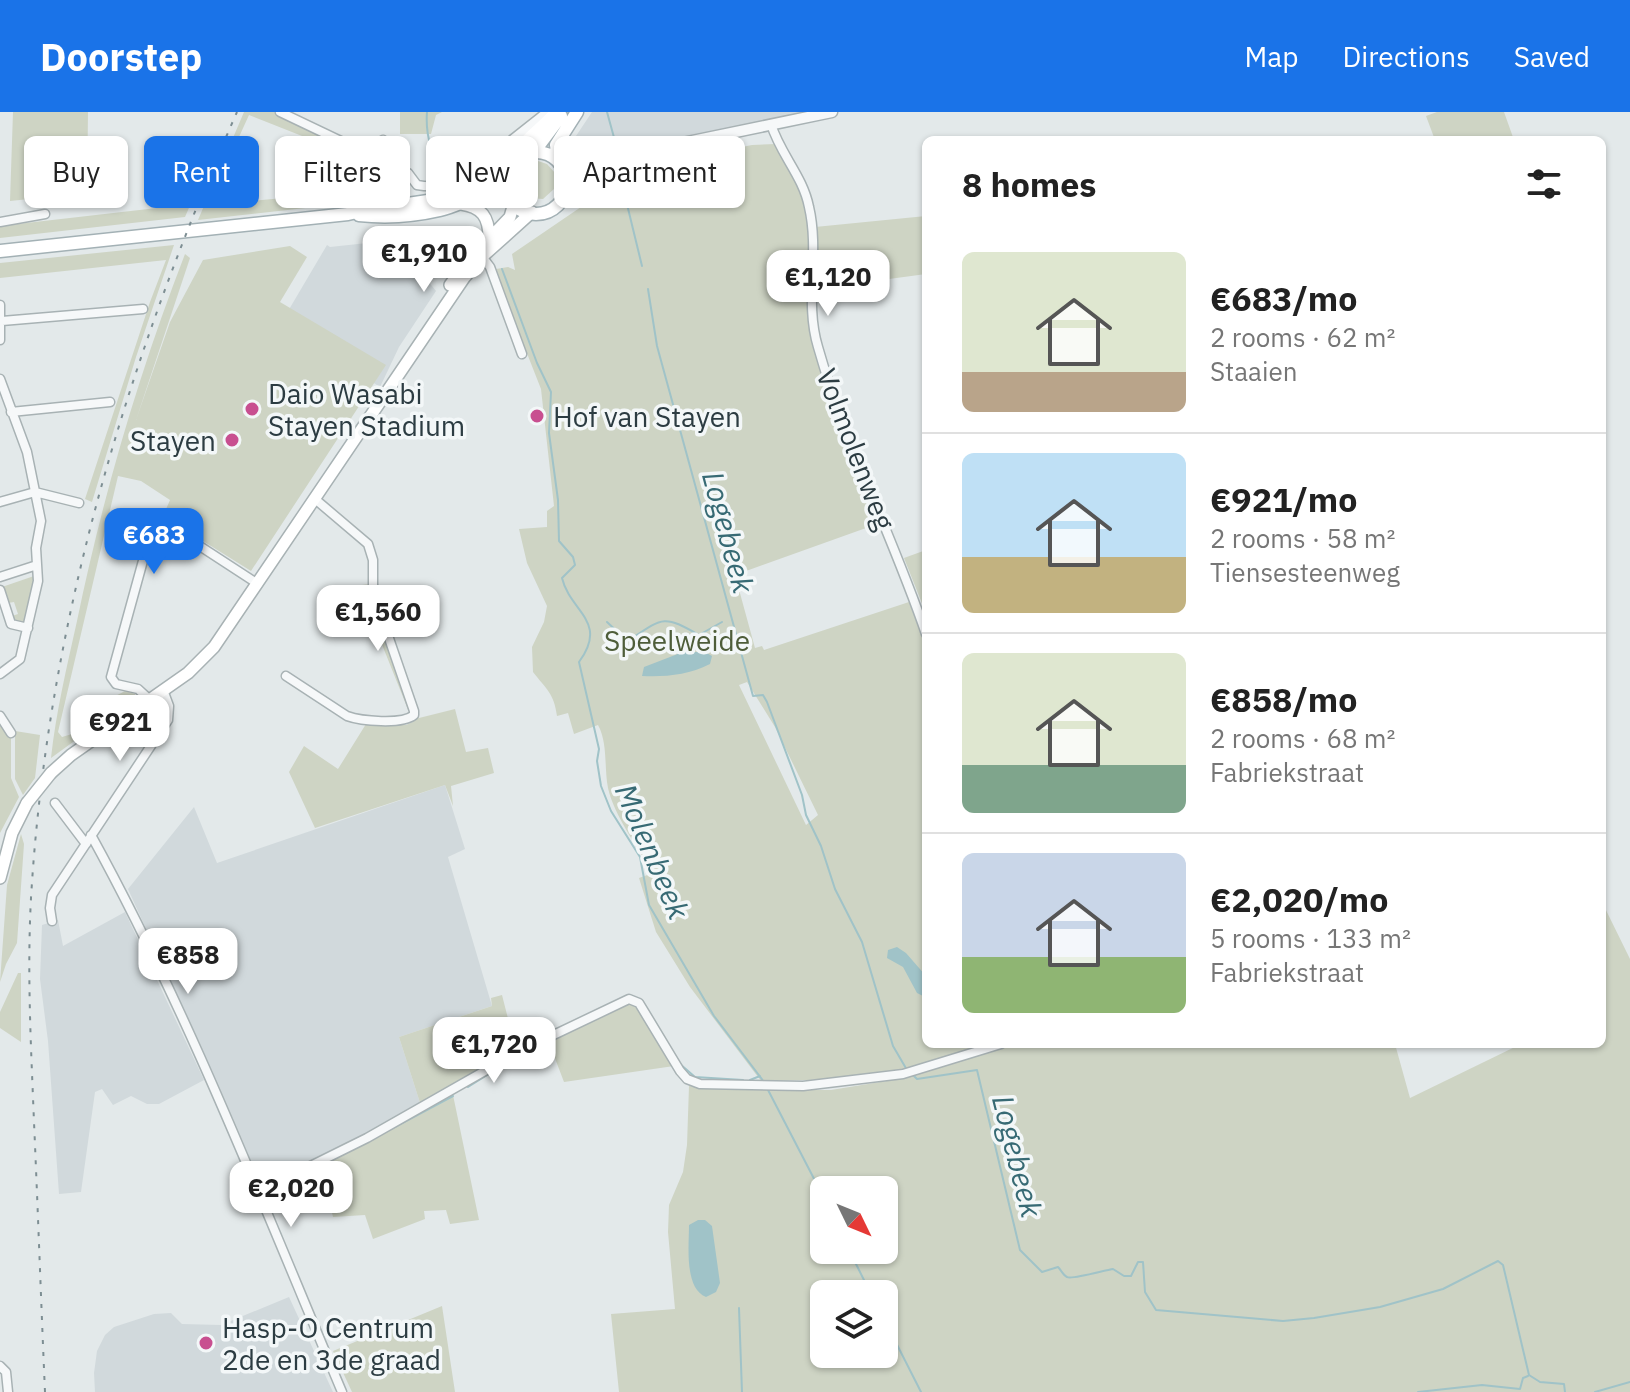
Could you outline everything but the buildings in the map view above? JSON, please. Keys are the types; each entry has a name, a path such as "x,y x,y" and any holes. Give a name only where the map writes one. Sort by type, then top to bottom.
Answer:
{"main road":[{"path":"410,203 476,178 557,112"},
{"path":"538,147 564,112"},
{"path":"562,136 577,112"},
{"path":"0,878 7,847 19,819 36,791 57,767 188,673 214,647 397,375 415,339 458,273 532,212 554,207"},
{"path":"0,251 383,208"},
{"path":"348,214 407,216 443,208"},
{"path":"477,208 489,223 489,238"},
{"path":"480,253 489,238 510,217 513,208"},
{"path":"524,208 532,212"}],"street":[{"path":"280,112 332,136"},
{"path":"714,136 832,112"},
{"path":"410,176 417,185 433,188 460,179 543,113"},
{"name":"Volmolenweg","path":"771,124 777,141 800,179 810,208 814,246 812,320 817,346 842,421 922,624"},
{"path":"410,198 417,185"},
{"path":"0,222 45,214"},
{"path":"480,253 490,267 522,354"},
{"path":"0,305 0,340"},
{"path":"2,321 143,309"},
{"path":"0,379 27,452 41,521 36,548 38,581 20,659 0,674"},
{"path":"11,412 110,402"},
{"path":"0,502 35,492 79,503"},
{"path":"286,676 357,720 405,721 414,715 373,585 373,560 368,544 315,499"},
{"path":"150,700 138,689 116,684 111,677 152,528 160,522 166,524 258,584"},
{"path":"0,577 37,565"},
{"path":"0,590 11,624 28,628"},
{"path":"52,921 52,895 168,720 169,706 163,690"},
{"path":"0,716 11,733"},
{"path":"55,803 86,844"},
{"path":"91,835 177,1010 342,1392"},
{"path":"258,1192 367,1138 520,1051 629,999 639,1003 687,1079 700,1084 773,1087 847,1082 903,1074 988,1048"},
{"path":"0,1366 6,1372 8,1392"}],"shaded area":[{"path":"592,112 806,112 698,136 576,136"},
{"path":"395,240 436,291 399,347 380,387 281,323 327,245"},
{"path":"445,785 465,849 448,857 492,1006 399,1037 421,1106 264,1184 128,889 194,807 217,863"},
{"path":"125,912 204,1080 159,1104 147,1104 131,1096 113,1105 102,1089 95,1092 81,1192 59,1194 48,1041 40,979 42,925 58,920 63,946"},
{"name":"Hasp-O Centrum 2de en 3de graad","path":"289,1297 333,1392 95,1392 97,1351 105,1335 114,1327 154,1314 171,1313 182,1324 221,1325"}],"green space":[{"path":"13,112 88,112 88,136 24,136 24,200 10,201"},
{"path":"244,112 274,112 324,136 302,136 249,115 239,136 234,136"},
{"path":"400,112 442,112 436,115 431,134 400,134"},
{"path":"1437,112 1504,112 1513,136 1434,136 1426,116"},
{"name":"Speelweide","path":"776,144 795,179 809,217 812,247 809,309 813,339 880,523 735,575 755,648 762,646 764,650 909,602 922,636 922,1048 977,1048 911,1070 852,1079 761,1081 690,987 656,932 639,878 653,873 615,809 608,788 603,740 598,725 574,734 568,713 557,716 552,696 533,672 532,647 544,622 547,606 527,563 519,529 547,527 547,511 554,506 541,389 495,272 496,269 508,267 515,270 512,254 580,208 745,208 745,146","holes":["747,682 775,727 818,815 806,825 739,685"]},
{"path":"538,161 547,164 554,172 554,189 543,199 538,199"},
{"path":"275,199 275,208 305,208 198,220 203,208 259,208 259,200"},
{"path":"157,208 189,208 185,217 0,238 0,226"},
{"path":"922,216 922,275 815,289 815,227"},
{"path":"174,245 92,502 85,499 166,260 0,278 0,263"},
{"name":"Stayen","path":"290,246 307,257 280,302 386,365 251,571 163,516 170,500 141,481 118,476 58,732 62,737 90,724 85,712 125,691 135,694 135,697 51,758 66,672 110,481 137,389 185,254 190,258 136,420 170,322 203,260"},
{"path":"922,551 922,603 904,558"},
{"path":"34,576 36,581 28,619 22,624 14,623 12,616 18,614 14,602 8,603 2,587"},
{"path":"370,584 378,614 419,718 455,709 466,752 488,748 494,773 451,786 453,806 445,785 315,828 289,772 304,746 338,769 366,724 406,725 413,722 365,602 362,585"},
{"path":"0,720 11,737 11,778 19,797 0,833"},
{"path":"15,731 40,735 35,778 23,795 15,779"},
{"path":"21,834 24,844 17,943 0,982 7,885"},
{"path":"1606,910 1630,959 1630,1392 619,1392 611,1314 675,1309 668,1232 669,1205 683,1172 689,1086 831,1090 905,1078 1002,1048 1396,1048 1410,1098 1513,1048 1606,1048"},
{"path":"18,973 21,973 21,1042 0,1028 0,1012"},
{"path":"502,995 516,1050 421,1106 399,1037 492,1006 491,998"},
{"path":"633,1003 674,1066 564,1082 548,1040"},
{"path":"453,1095 479,1220 450,1224 446,1210 424,1211 425,1219 373,1239 365,1215 333,1217 330,1204 340,1201 330,1159"},
{"path":"442,1306 455,1392 352,1392 333,1351"}],"water":[{"path":"683,652 705,652 712,656 710,664 677,674 642,676 644,667"},
{"path":"897,947 922,971 922,996 917,993 903,967 887,958 888,950"},
{"path":"705,1220 712,1226 720,1283 716,1292 706,1297 694,1285 689,1266 689,1225"}],"waterway":[{"name":"Molenbeek","path":"427,112 428,136"},
{"name":"Logebeek","path":"607,112 614,136"},
{"name":"Logebeek","path":"628,208 642,266"},
{"name":"Molenbeek","path":"502,269 551,392 549,433 558,500 559,541 573,557 575,565 562,578 589,626 587,648 579,662 599,749 597,761 601,786 611,811 640,857 649,905 714,1016 764,1082"},
{"name":"Logebeek","path":"648,289 657,346 753,696 763,695 767,702 835,889 862,942 893,1046 907,1070"},
{"path":"607,622 623,637 631,639 664,621 678,624 699,635 722,622"},
{"path":"468,1087 511,1060"},
{"path":"680,1064 695,1077 743,1080"},
{"name":"Logebeek","path":"912,1074 917,1079 977,1070 1020,1250 1042,1272 1058,1267 1070,1278 1113,1269 1124,1276 1131,1276 1138,1262 1143,1262 1145,1292 1156,1310 1283,1321 1380,1307 1443,1289 1498,1261 1503,1265 1529,1375 1540,1382 1564,1384 1565,1392"},
{"name":"Molenbeek","path":"750,1080 760,1076"},
{"name":"Molenbeek","path":"767,1088 813,1176"},
{"path":"391,1129 453,1096"},
{"name":"Molenbeek","path":"856,1264 864,1280"},
{"path":"739,1308 742,1392"},
{"name":"Molenbeek","path":"898,1347 921,1392"},
{"name":"Logebeek","path":"1418,1392 1482,1385 1520,1389 1523,1378 1528,1376"},
{"name":"Logebeek","path":"1595,1392 1630,1382"}],"railway":[{"path":"45,1392 29,954 40,796 54,695 74,595 128,398 197,206 237,112"}],"place":[{"name":"Daio Wasabi Stayen Stadium","path":"252,409"},
{"name":"Hof van Stayen","path":"537,416"},
{"name":"Stayen","path":"232,440"},
{"name":"Hasp-O Centrum 2de en 3de graad","path":"206,1343"}]}
